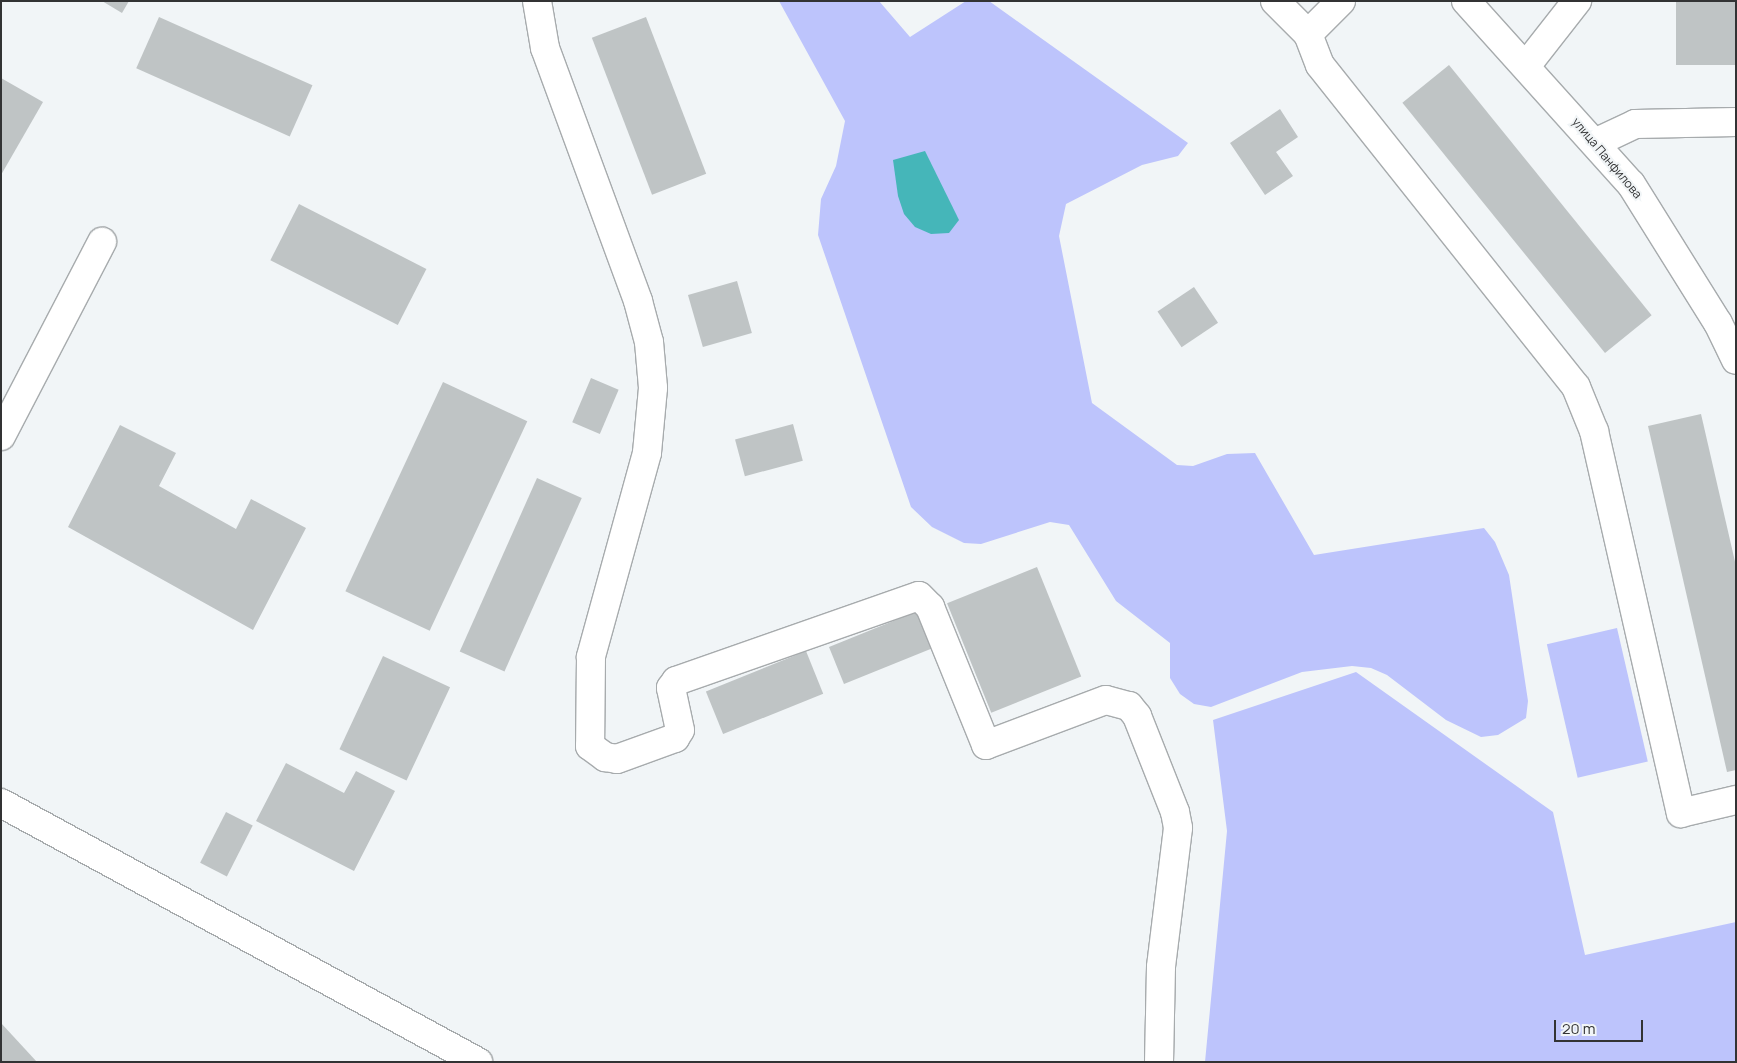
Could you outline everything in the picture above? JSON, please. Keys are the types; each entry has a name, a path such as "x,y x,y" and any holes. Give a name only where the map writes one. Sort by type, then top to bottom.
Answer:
{"street":[{"path":"537,1 546,48 638,301 649,342 653,388 648,453 591,657 590,746 605,757 617,758 675,738 680,730 671,688 676,681 919,596 930,607 986,745 1106,700 1129,706 1137,716 1175,812 1178,828 1161,968 1159,1062"},
{"path":"1275,1 1308,34 1320,65 1576,387 1594,431 1681,813 1736,800"},
{"path":"1308,34 1340,1"},
{"name":"улица Панфилова","path":"1466,1 1596,142 1642,200 1729,327 1736,360"},
{"path":"1526,66 1577,1"},
{"path":"1596,142 1635,124 1736,122"},
{"path":"1,436 102,242"},
{"path":"1,803 209,919 478,1062"}],"shaded area":[{"path":"779,1 879,1 910,37 966,1 989,1 1188,143 1178,156 1142,165 1066,204 1059,236 1092,403 1177,465 1193,466 1227,454 1255,453 1314,555 1484,528 1495,542 1509,575 1528,701 1526,718 1498,735 1481,737 1446,720 1387,675 1371,668 1352,666 1302,672 1211,707 1194,704 1180,694 1170,678 1170,643 1116,601 1069,525 1050,522 981,544 964,543 932,527 911,507 818,235 821,199 836,166 845,121"},
{"path":"925,151 959,220 949,233 931,234 915,227 904,214 898,196 893,160"},
{"path":"1617,628 1648,761 1578,778 1547,644"},
{"path":"1356,672 1553,812 1585,955 1736,922 1736,1062 1205,1062 1227,831 1213,720"}],"building":[{"path":"102,1 129,1 122,13"},
{"path":"1676,1 1736,1 1736,65 1676,65"},
{"path":"159,17 312,85 290,136 136,68"},
{"path":"646,17 706,174 652,195 592,38"},
{"path":"1449,65 1652,315 1605,353 1402,103"},
{"path":"1,78 43,102 1,175"},
{"path":"1280,109 1298,137 1276,152 1293,176 1265,195 1230,143"},
{"path":"299,204 426,269 398,325 270,260"},
{"path":"737,281 752,333 703,347 688,295"},
{"path":"1194,287 1218,323 1182,347 1158,312"},
{"path":"591,378 619,390 600,434 572,422"},
{"path":"443,382 527,421 430,631 345,591"},
{"path":"1701,414 1736,566 1736,770 1727,772 1648,426"},
{"path":"793,424 803,461 745,476 735,440"},
{"path":"120,425 176,453 159,486 236,529 251,499 306,528 253,630 68,527"},
{"path":"537,478 582,498 504,672 460,652"},
{"path":"1037,567 1081,676 991,713 947,603"},
{"path":"918,611 933,648 844,684 829,647"},
{"path":"806,651 823,694 723,734 706,691"},
{"path":"383,656 450,687 407,781 339,749"},
{"path":"286,763 344,793 356,771 395,791 354,871 256,821"},
{"path":"226,812 253,826 227,876 200,863"},
{"path":"1,1023 37,1062 1,1062"}]}
